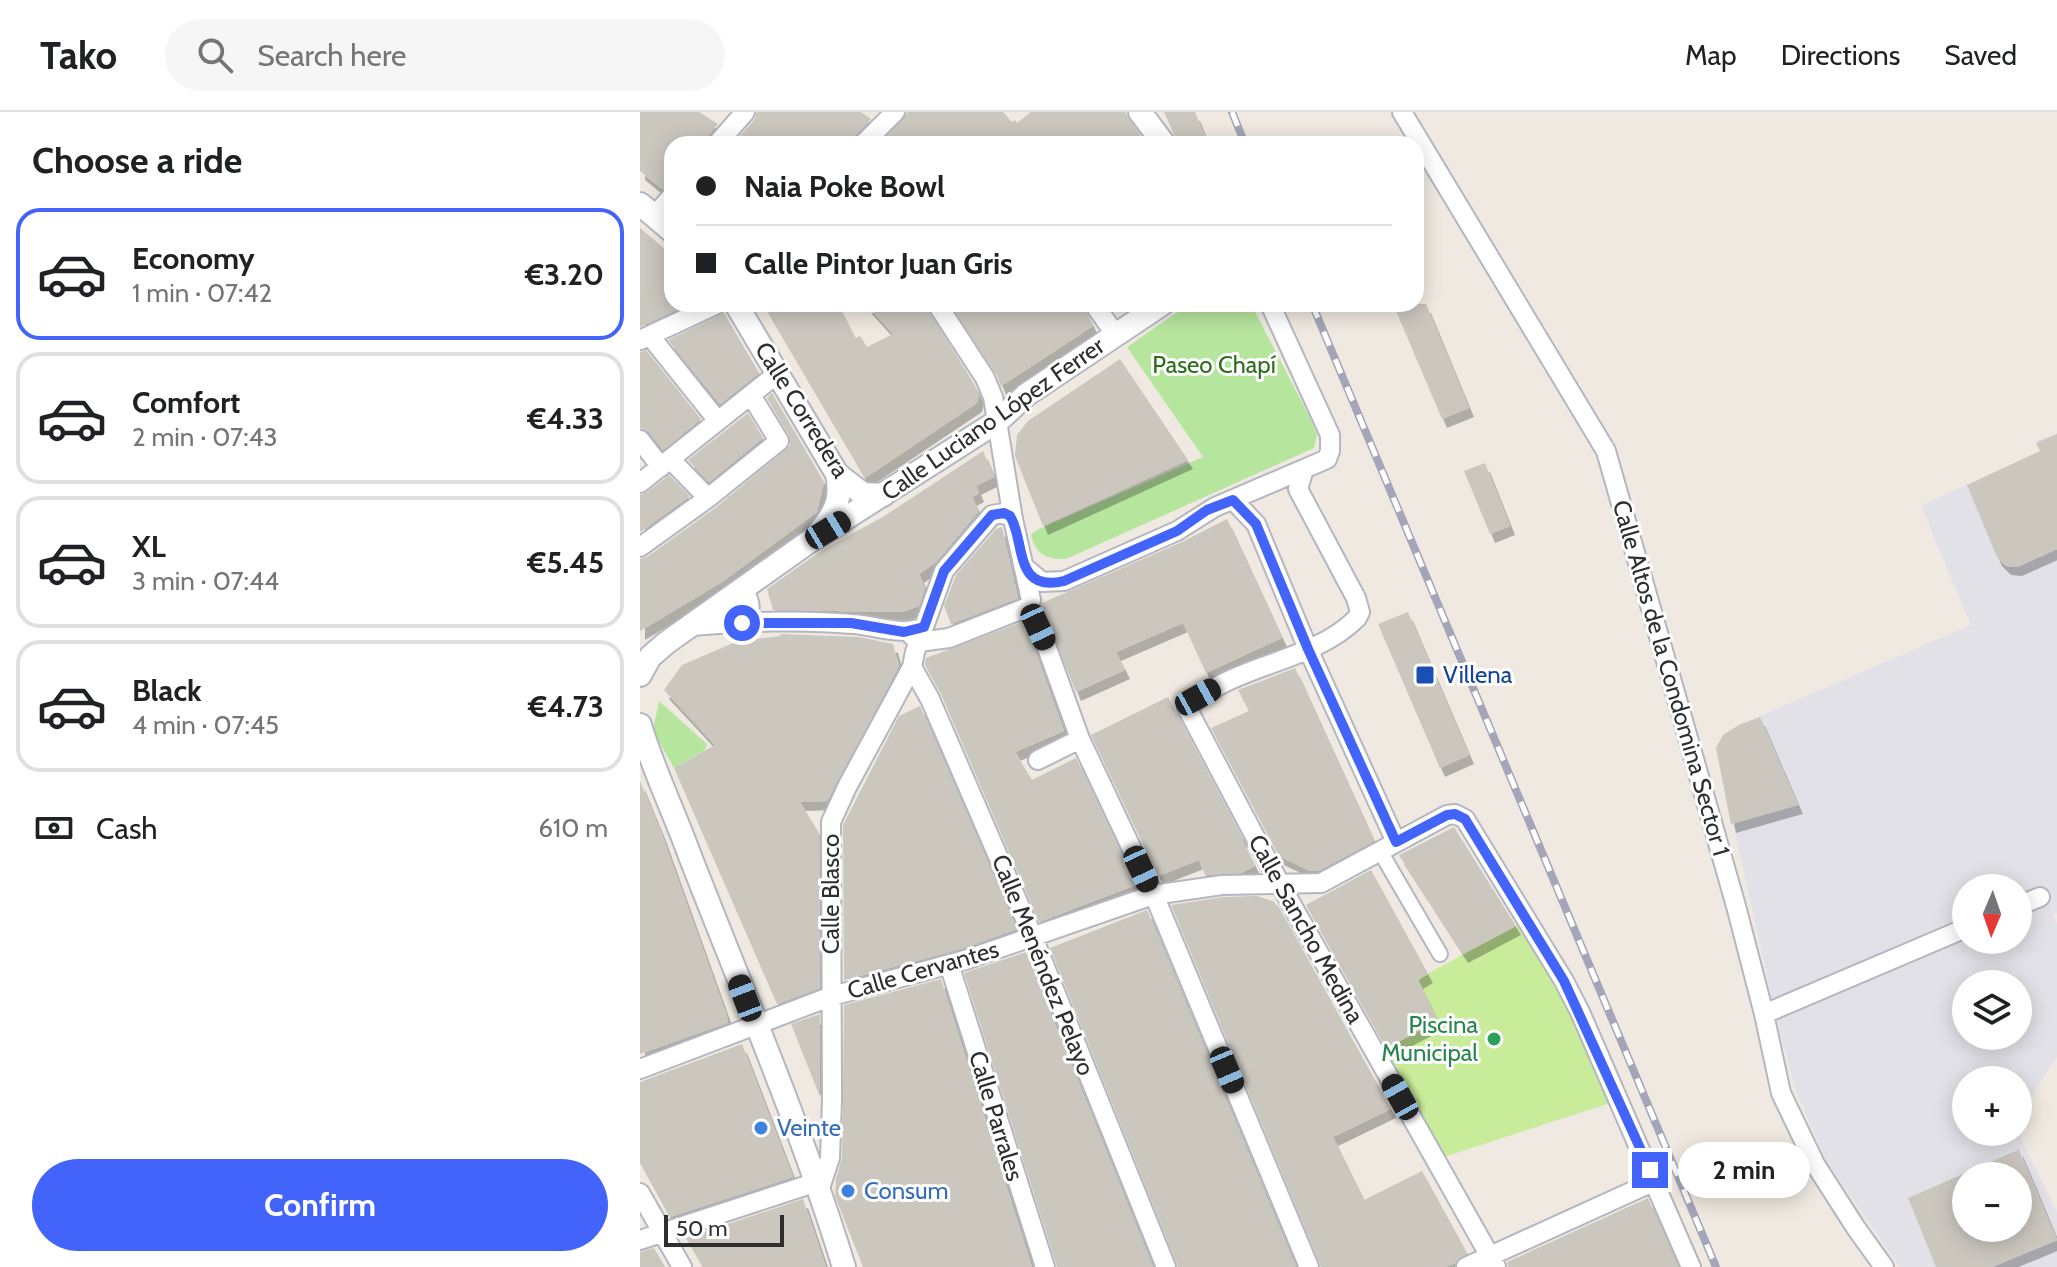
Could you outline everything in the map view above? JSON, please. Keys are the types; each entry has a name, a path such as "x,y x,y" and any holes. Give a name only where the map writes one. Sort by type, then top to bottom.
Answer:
{"street":[{"path":"724,136 745,112"},
{"path":"1140,112 1158,136"},
{"name":"Calle Altos de la Condomina Sector 1","path":"1402,112 1416,136"},
{"path":"869,136 886,115"},
{"name":"Calle Altos de la Condomina Sector 1","path":"1424,149 1606,451 1732,891 1781,1093 1828,1186 1884,1267"},
{"path":"647,210 664,224"},
{"path":"700,312 645,338 718,421"},
{"name":"Calle Corredera","path":"741,312 837,474 874,501"},
{"path":"691,626 851,623 949,638 1028,607 1031,600 994,434 985,378 942,312"},
{"path":"1100,312 1115,334"},
{"name":"Calle Luciano López Ferrer","path":"810,541 874,501 994,434 1026,395 1149,312"},
{"path":"1023,566 1042,582 1064,581 1177,531 1207,510 1327,459 1330,435 1274,312"},
{"path":"640,483 777,374"},
{"path":"640,547 779,441 751,395"},
{"path":"640,440 708,498"},
{"path":"1308,649 1351,625 1360,612 1356,598 1298,489 1312,466"},
{"path":"641,668 660,647 810,541 837,507 840,488 837,474"},
{"path":"1233,500 1256,524 1388,846 1440,954"},
{"name":"Calle Blasco","path":"818,1185 830,1158 831,822 912,667 916,634 944,571 990,517 1004,513 1013,519"},
{"path":"742,623 750,610 743,588"},
{"path":"1028,607 1047,648 1080,739 1153,895 1309,1267"},
{"name":"Calle Sancho Medina","path":"1308,649 1233,678 1198,697 1187,708 1189,717 1493,1262"},
{"name":"Calle Menéndez Pelayo","path":"912,667 930,699 1033,937 1166,1267"},
{"path":"642,737 787,1099 844,1267"},
{"path":"1038,760 1080,739"},
{"name":"Calle Cervantes","path":"641,1067 756,1027 832,996 949,964 1153,895 1222,885 1321,883 1447,815 1455,814 1465,819 1564,981 1655,1181"},
{"path":"2032,900 2040,897"},
{"path":"1764,1014 1952,934"},
{"name":"Calle Parrales","path":"949,964 1045,1267"},
{"path":"1466,1267 1493,1262 1655,1181 1691,1267"},
{"path":"640,1240 818,1185"},
{"path":"640,1193 682,1267"}],"shaded area":[{"path":"2057,433 2057,913 2053,915 2057,924 2057,1057 2032,1096 2032,1066 1952,1066 1952,1146 2025,1146 2057,1212 2057,1267 1900,1267 1826,1161 1796,1091 1778,1025 1716,748 1723,735 1739,725 1971,625 1921,506 2040,451 2036,441"}],"green space":[{"name":"Paseo Chapí","path":"1177,312 1255,312 1317,434 1314,448 1066,559 1053,558 1039,551 1031,534 1203,457 1127,347"},
{"path":"659,701 707,744 705,750 674,768 653,731"},
{"name":"Piscina Municipal","path":"1517,925 1564,997 1610,1103 1444,1157 1383,1050 1438,1021 1418,979"}],"building":[{"path":"640,112 699,112 718,124 708,136 664,136 664,188 640,171"},
{"path":"757,112 861,112 871,119 855,136 740,136"},
{"path":"908,112 1003,112 1017,123 1031,112 1125,112 1141,136 887,136"},
{"path":"1164,112 1195,112 1205,136 1174,136"},
{"path":"640,228 664,248 664,312 672,312 640,327"},
{"path":"1424,304 1469,408 1442,419 1396,312 1424,312"},
{"path":"768,312 842,312 855,338 860,336 867,347 893,334 873,312 930,312 974,384 979,395 977,403 865,478"},
{"path":"956,312 1086,312 1093,326 1001,386 995,371"},
{"path":"724,313 759,373 720,404 668,340"},
{"path":"646,350 701,419 663,450 649,432 640,428 640,352"},
{"path":"1120,359 1188,460 1043,526 1015,456 1017,435 1028,421"},
{"path":"772,393 824,482 817,512 722,582 640,631 640,559 715,508 790,446 789,435 767,398"},
{"path":"748,413 763,438 709,482 688,460"},
{"path":"2057,434 2057,549 2017,567 2006,566 1997,557 1967,485 2040,451 2036,443"},
{"path":"983,451 994,477 976,486 979,493 972,497 979,511 936,562 919,574 925,588 919,606 902,612 773,610 767,589 818,553 886,515"},
{"path":"1485,463 1510,526 1490,534 1464,471"},
{"path":"669,475 690,496 640,532 640,495"},
{"path":"1227,519 1282,638 1206,673 1183,623 1116,652 1125,670 1076,692 1042,603"},
{"path":"1002,527 1018,598 951,624 944,606 956,575 996,529"},
{"path":"1408,612 1469,755 1440,768 1378,624"},
{"path":"1022,622 1064,731 1015,752 1032,780 1076,758 1136,885 1039,922 941,694 925,665 926,658"},
{"path":"780,634 859,637 893,644 899,666 827,801 800,802 819,833 820,988 777,1004 674,768 715,745 664,690 682,665 738,641"},
{"path":"1295,668 1374,841 1318,871 1310,871 1279,856 1211,728 1249,711 1238,690"},
{"path":"1168,697 1255,866 1241,873 1205,875 1199,860 1158,876 1091,735"},
{"path":"920,706 1017,929 961,949 844,980 843,825 899,716"},
{"path":"1760,717 1798,805 1731,824 1716,748 1723,735"},
{"path":"640,781 728,1019 727,1023 640,1054"},
{"path":"1454,827 1516,926 1463,954 1399,855"},
{"path":"1371,870 1428,974 1418,980 1438,1021 1386,1048 1306,905"},
{"path":"1257,896 1273,901 1279,907 1391,1109 1333,1137 1364,1200 1422,1171 1467,1253 1455,1263 1445,1267 1321,1267 1171,905 1223,897"},
{"path":"1147,910 1296,1267 1178,1267 1050,948"},
{"path":"1026,952 1153,1267 1057,1267 964,973"},
{"path":"941,979 1032,1267 863,1267 835,1196 842,1158 844,1005"},
{"path":"820,1014 820,1097 791,1024"},
{"path":"742,1044 793,1177 670,1217 640,1163 640,1082"},
{"path":"2018,1147 2024,1162 1990,1162 2018,1150"},
{"path":"1952,1179 1952,1242 2032,1242 2032,1180 2057,1240 1992,1267 1936,1267 1908,1198"},
{"path":"1648,1198 1678,1267 1508,1267 1507,1262"},
{"path":"803,1199 826,1267 703,1267 686,1238"},
{"path":"654,1248 665,1267 640,1267 640,1252"}],"railway":[{"path":"1232,112 1242,136"},
{"path":"1315,312 1716,1267"}],"place":[{"name":"Villena","path":"1425,675"},
{"name":"Piscina Municipal","path":"1494,1039"},
{"name":"Veinte","path":"761,1128"},
{"name":"Consum","path":"848,1191"}],"route":[{"path":"742,623 851,623 913,632 924,627 944,571 992,515 1004,513 1013,519 1023,566 1038,580 1053,583 1064,581 1177,531 1207,510 1233,500 1256,524 1308,649 1396,842 1447,815 1455,814 1465,819 1564,981 1650,1170"}]}
